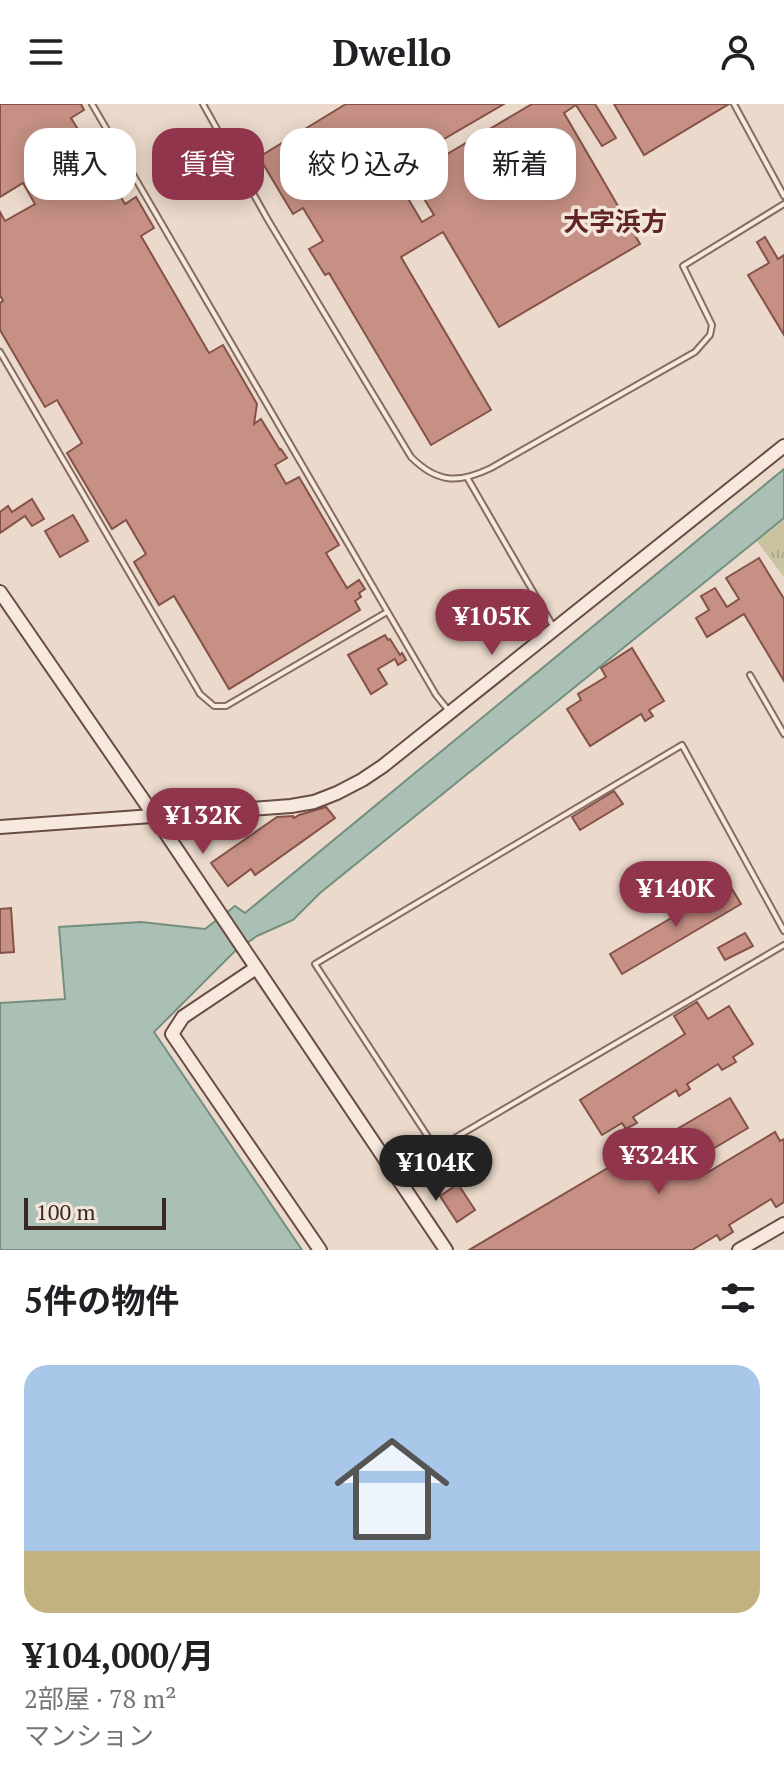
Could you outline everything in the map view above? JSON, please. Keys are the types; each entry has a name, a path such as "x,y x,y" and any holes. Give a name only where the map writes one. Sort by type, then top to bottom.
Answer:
{"street":[{"path":"0,827 259,810 314,802 362,780 556,630 784,446"},
{"path":"0,592 446,1250"},
{"path":"256,968 183,1017 172,1034 320,1250"},
{"path":"739,1250 784,1224"}],"lane":[{"path":"92,104 387,612 450,713"},
{"path":"203,104 268,220 411,457 424,471 447,478 468,479 491,468 695,352 710,335 712,325 683,266 784,204"},
{"path":"734,104 784,196"},
{"path":"0,352 206,701 214,706 226,706 387,612"},
{"path":"468,479 556,630"},
{"path":"750,675 784,734"},
{"path":"436,1149 315,964 682,745 784,931"},
{"path":"396,1176 436,1149 784,945"}],"green space":[{"path":"784,520 784,577 756,540"}],"shaded area":[{"path":"784,469 784,518 320,893 293,920 257,936 234,952 154,1032 302,1250 0,1250 0,1003 65,999 59,927 141,922 205,929 235,906 245,913"}],"building":[{"path":"0,104 81,104 84,110 71,118 77,128 24,128 24,185 0,197"},
{"path":"346,104 504,104 448,137 448,128 307,128"},
{"path":"532,104 595,104 616,138 602,146 576,105 564,113 573,128 491,128"},
{"path":"614,104 729,104 644,155"},
{"path":"576,134 640,244 499,327 443,232 401,257 491,410 431,445 329,273 325,275 309,249 323,241 303,208 293,214 285,200 409,200 422,222 434,215 425,200 448,200 448,154 464,144 464,200 576,200"},
{"path":"280,144 280,192 264,165 264,154"},
{"path":"136,197 154,228 141,236 209,353 223,345 257,404 254,424 261,419 287,458 275,465 286,484 299,477 339,545 326,553 347,588 359,580 365,589 355,601 360,610 229,689 174,596 159,605 134,562 146,554 126,520 112,529 67,453 82,443 57,400 45,407 0,330 0,303 3,301 0,295 0,212 5,221 35,204 33,200 123,200 125,204 136,200"},
{"path":"765,237 778,259 784,255 784,335 748,275 769,263 757,242"},
{"path":"32,499 44,519 32,526 25,516 0,533 0,512 8,506 12,512"},
{"path":"73,515 88,541 60,557 45,531"},
{"path":"759,558 784,599 784,681 744,614 707,637 696,618 709,610 701,596 715,588 727,607 739,599 726,578"},
{"path":"385,635 406,660 398,665 395,659 378,669 387,684 371,694 348,655"},
{"path":"632,648 664,701 649,710 653,716 645,721 641,714 590,746 567,709 581,700 578,694 606,677 601,668"},
{"path":"614,791 623,804 580,830 572,817"},
{"path":"326,807 335,818 255,875 251,869 228,886 211,863 277,817 294,818"},
{"path":"729,884 741,904 622,974 610,954"},
{"path":"11,908 14,952 0,953 0,909"},
{"path":"745,933 753,946 725,960 718,948"},
{"path":"697,1002 708,1019 729,1006 753,1044 733,1057 736,1062 722,1070 718,1064 687,1084 690,1089 679,1096 676,1090 633,1117 637,1123 626,1129 622,1123 602,1135 580,1100 685,1034 674,1016"},
{"path":"730,1098 748,1128 691,1162 700,1177 775,1132 780,1141 784,1139 784,1202 776,1207 771,1199 729,1225 733,1232 720,1240 717,1235 692,1250 469,1250 618,1162 621,1166"},
{"path":"458,1184 475,1210 457,1222 440,1196"}],"district":[{"name":"大字浜方","path":"615,222"}]}
